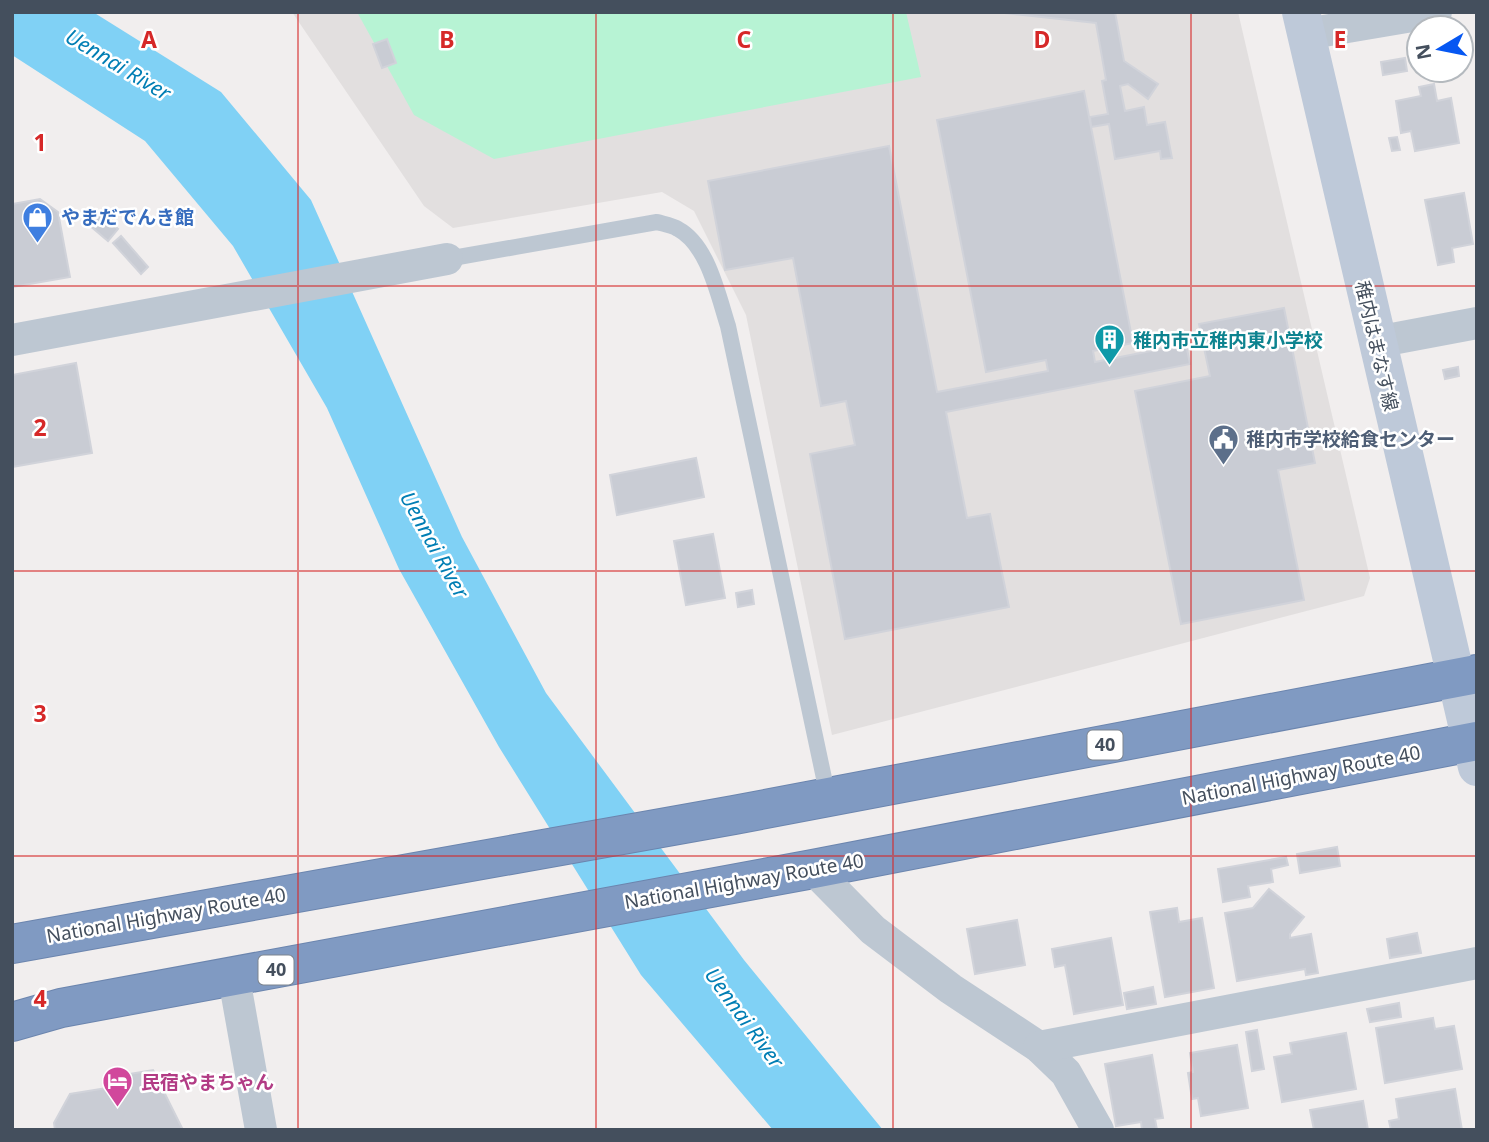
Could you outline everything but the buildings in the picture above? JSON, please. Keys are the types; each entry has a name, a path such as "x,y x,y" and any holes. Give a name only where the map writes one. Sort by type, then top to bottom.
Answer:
{"highway":[{"name":"National Highway Route 40","path":"12,944 734,816 1466,677"},
{"name":"National Highway Route 40","path":"12,1022 61,1008 234,978 767,876 1475,750"}],"street":[{"path":"1303,23 1436,12"},
{"name":"稚内はまなす線","path":"1303,23 1376,342 1466,677 1475,750"},
{"path":"12,340 447,258"},
{"path":"1376,342 1477,323"},
{"path":"813,869 873,930 951,989 1039,1047 1066,1073 1098,1130"},
{"path":"1039,1047 1477,963"},
{"path":"234,978 261,1130"}],"lane":[{"path":"447,258 657,222 679,229 696,245 714,284 728,326 828,797"}],"shaded area":[{"path":"292,12 1238,12 1370,578 1364,596 832,735 746,315 694,211 662,192 453,228 424,206"}],"green space":[{"path":"357,12 906,12 921,77 494,159 414,115"}],"water":[{"name":"Uennai River","path":"12,12 93,12 221,92 311,200 462,537 546,693 744,960 883,1130 773,1130 641,975 499,747 399,569 327,408 233,246 145,141 12,55"}],"place":[{"name":"やまだでんき館","path":"38,244"},
{"name":"稚内市立稚内東小学校","path":"1110,367"},
{"name":"稚内市学校給食センター","path":"1223,466"},
{"name":"民宿やまちゃん","path":"118,1109"}]}
